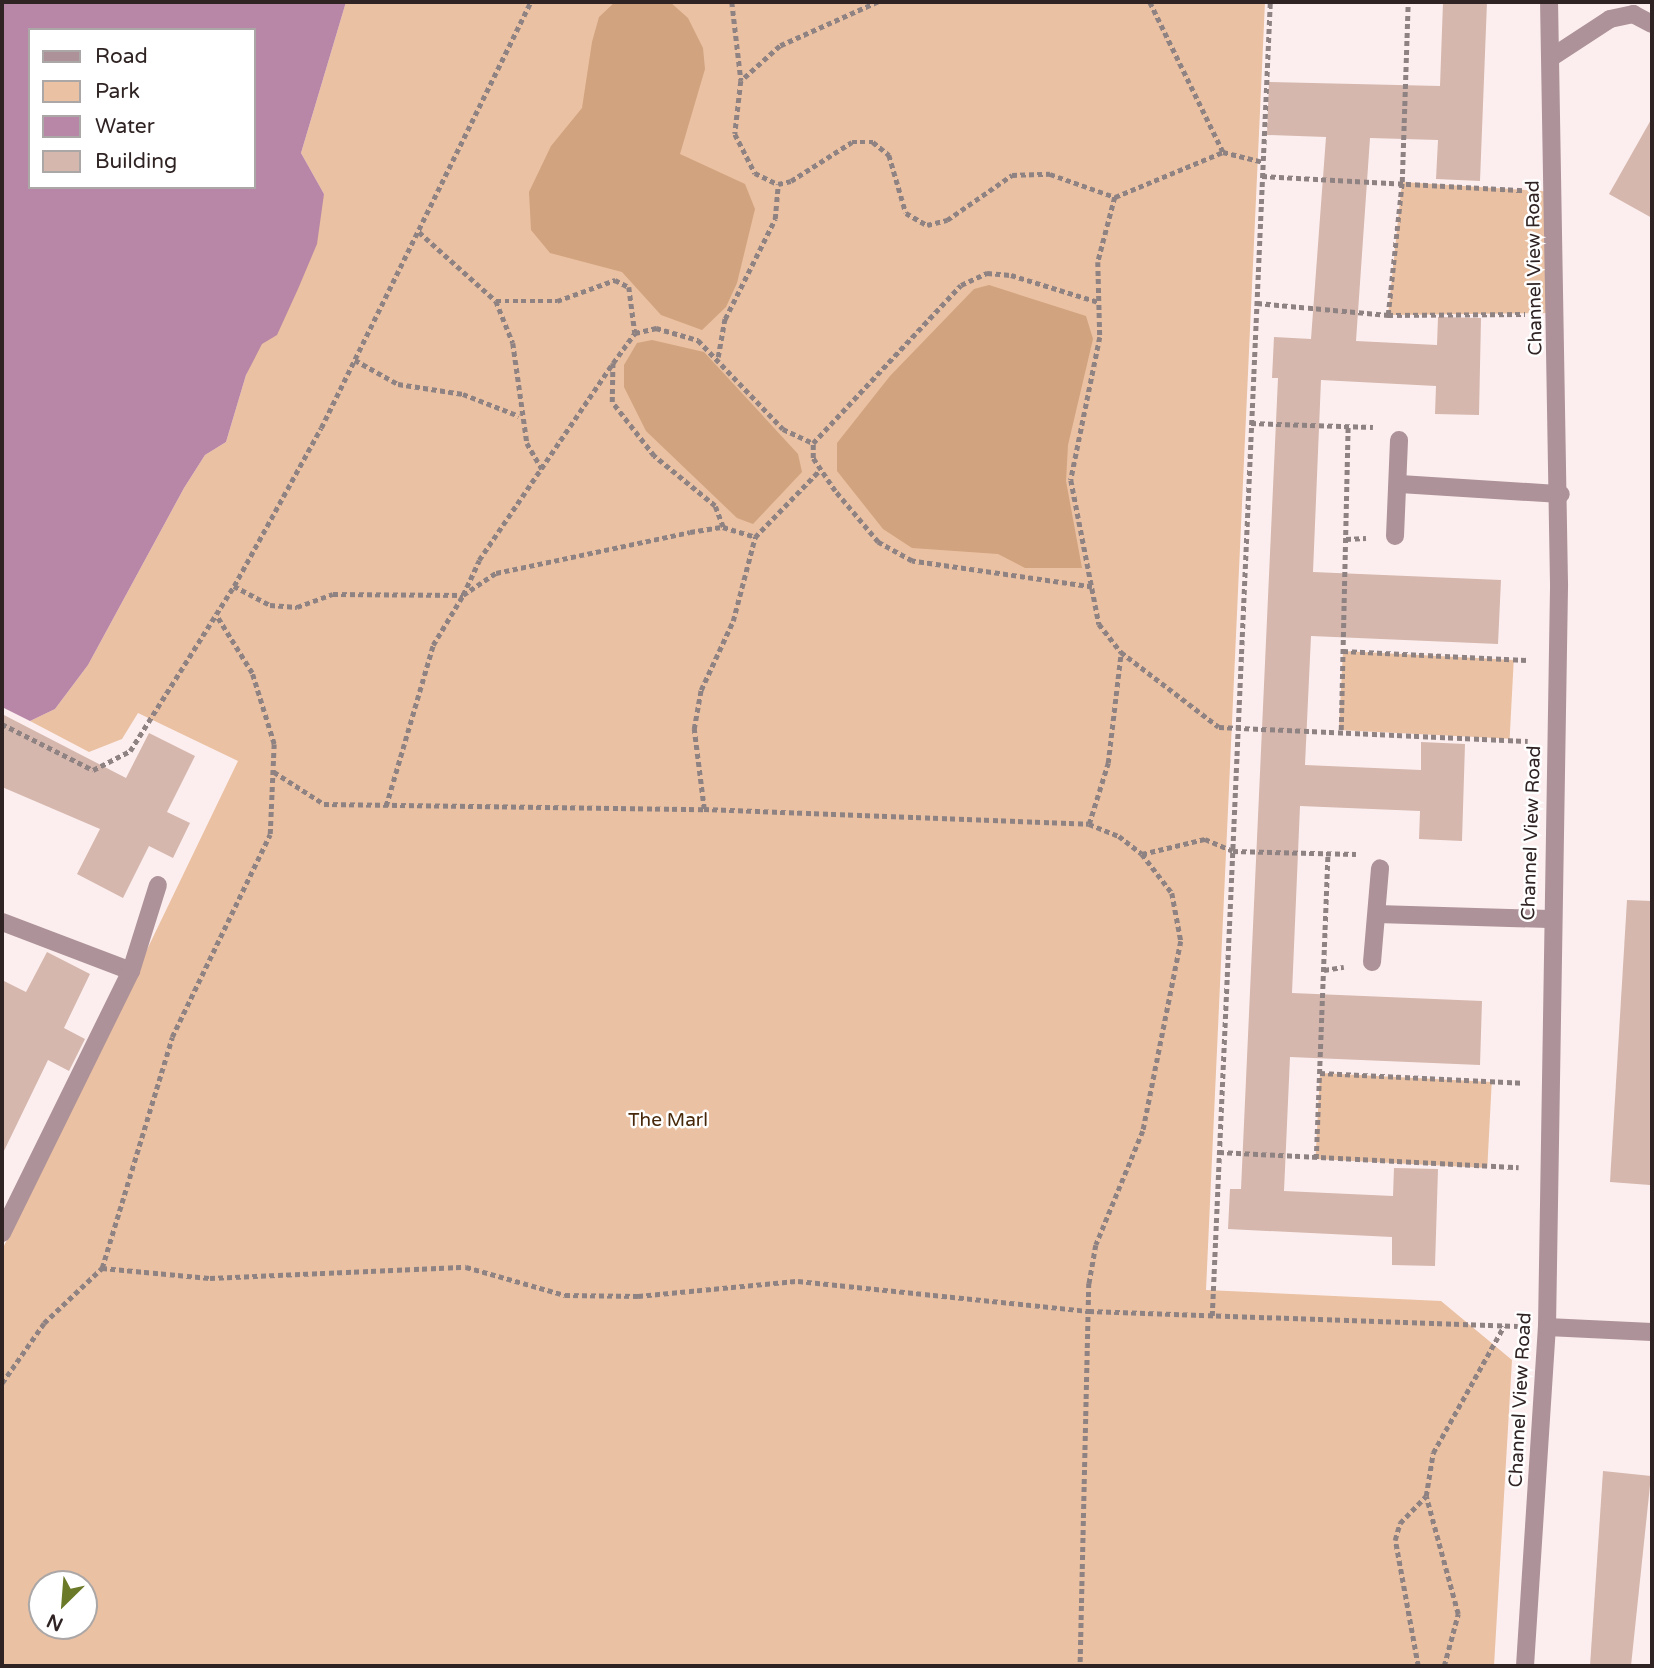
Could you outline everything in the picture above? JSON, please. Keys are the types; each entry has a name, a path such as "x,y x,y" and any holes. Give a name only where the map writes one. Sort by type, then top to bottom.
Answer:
{"street":[{"name":"Channel View Road","path":"1525,1666 1547,1327 1549,919 1557,743 1561,495 1555,313 1556,192 1549,2"},
{"path":"1552,57 1610,19 1633,15 1652,24"},
{"path":"1395,536 1400,484 1399,440"},
{"path":"1400,484 1561,495"},
{"path":"1372,962 1380,868"},
{"path":"2,1233 131,971 158,885"},
{"path":"1377,914 1549,919"},
{"path":"2,922 131,971"},
{"path":"1547,1327 1652,1332"}],"path":[{"path":"2,724 93,770 130,751 234,586 355,360 531,2"},
{"path":"732,2 741,81 733,121 738,149 755,173 778,184"},
{"path":"741,81 780,46 878,2"},
{"path":"1150,2 1223,152"},
{"path":"1212,1316 1270,2"},
{"path":"1388,315 1402,182 1408,2"},
{"path":"778,184 852,142 873,142 889,155 906,213 927,225 947,219 1012,175 1050,174 1115,197 1223,152 1263,162"},
{"path":"1262,176 1556,192"},
{"path":"718,358 725,319 775,219 778,184"},
{"path":"1115,197 1098,262 1100,337 1071,480 1099,624 1121,652 1219,727 1341,730 1557,743"},
{"path":"419,232 496,301 513,343 519,416 542,469"},
{"path":"813,443 961,285 987,273 1011,275 1100,302"},
{"path":"496,301 557,301 615,280 629,287 635,333"},
{"path":"1257,303 1388,315 1555,313"},
{"path":"386,806 433,645 542,469 635,333 656,328 698,340 783,429 813,443"},
{"path":"355,360 398,384 463,394 519,416"},
{"path":"613,363 612,402 626,426 715,506 723,527"},
{"path":"1251,422 1378,428 1399,440"},
{"path":"1341,730 1348,425"},
{"path":"813,443 819,471 878,542 912,561 1092,587"},
{"path":"704,809 694,729 755,537 819,471"},
{"path":"234,586 270,605 297,607 333,594 463,595 496,573 723,527 755,537"},
{"path":"2,1383 44,1323 102,1268 172,1037 270,834 274,744 252,673 216,615"},
{"path":"1343,651 1558,661"},
{"path":"1089,824 1108,763 1121,652"},
{"path":"274,772 324,804 704,809 1089,824 1119,836 1142,854 1172,893 1181,941 1143,1131 1096,1245 1089,1311 1080,1666"},
{"path":"1142,854 1205,839 1233,850 1363,854 1380,868"},
{"path":"1316,1159 1328,853"},
{"path":"1320,1073 1547,1084"},
{"path":"1219,1152 1316,1159 1546,1167"},
{"path":"102,1268 210,1278 466,1267 565,1295 638,1296 798,1281 1089,1311 1547,1327"},
{"path":"1444,1666 1458,1614 1426,1496 1433,1453 1453,1410 1505,1325"},
{"path":"1418,1666 1395,1540 1400,1523 1426,1496"}],"green space":[{"name":"The Marl","path":"346,2 1265,2 1206,1290 1441,1301 1512,1360 1494,1666 2,1666 2,1250 238,761 138,713 122,739 89,752 30,721 55,709 88,665 184,488 205,455 226,442 246,375 324,194 301,153"},
{"path":"1402,182 1556,192 1555,313 1388,315"},
{"path":"1343,651 1514,660 1510,739 1339,730"},
{"path":"1320,1073 1492,1082 1487,1168 1315,1159"}],"shaded area":[{"path":"615,2 670,2 688,18 703,48 705,69 680,154 745,184 755,209 737,283 726,307 702,330 661,315 622,272 550,253 531,230 529,192 551,146 582,108 592,42 599,17"},
{"path":"989,285 1086,316 1093,339 1068,445 1066,481 1082,568 1025,568 998,554 912,548 883,529 837,471 837,443 890,376 974,289"},
{"path":"652,340 704,352 798,454 802,472 753,524 737,518 646,431 624,387 624,365 637,343"}],"water":[{"path":"2,2 346,2 301,153 324,194 317,244 298,289 277,335 262,344 246,375 226,442 205,455 184,488 88,665 55,709 30,721 2,707"}],"building":[{"path":"1443,2 1487,2 1480,181 1436,179 1438,140 1370,138 1356,341 1437,345 1438,317 1481,318 1479,415 1435,414 1436,386 1321,380 1313,572 1501,580 1498,644 1311,636 1305,765 1421,770 1421,742 1465,744 1462,841 1419,839 1420,811 1300,806 1292,993 1482,1001 1480,1065 1290,1057 1284,1191 1393,1196 1394,1168 1438,1169 1435,1266 1392,1265 1392,1237 1228,1229 1230,1189 1241,1189 1278,378 1272,378 1274,337 1311,339 1326,137 1267,135 1269,82 1440,86"},
{"path":"1652,118 1652,218 1609,194"},
{"path":"2,714 126,778 149,733 195,756 167,812 190,823 173,858 149,846 123,898 77,874 100,829 2,787"},
{"path":"1627,900 1652,901 1650,1185 1610,1182"},
{"path":"47,952 90,974 64,1028 85,1039 69,1071 48,1060 2,1155 2,980 26,992"},
{"path":"1603,1471 1651,1476 1631,1666 1590,1666"}]}
